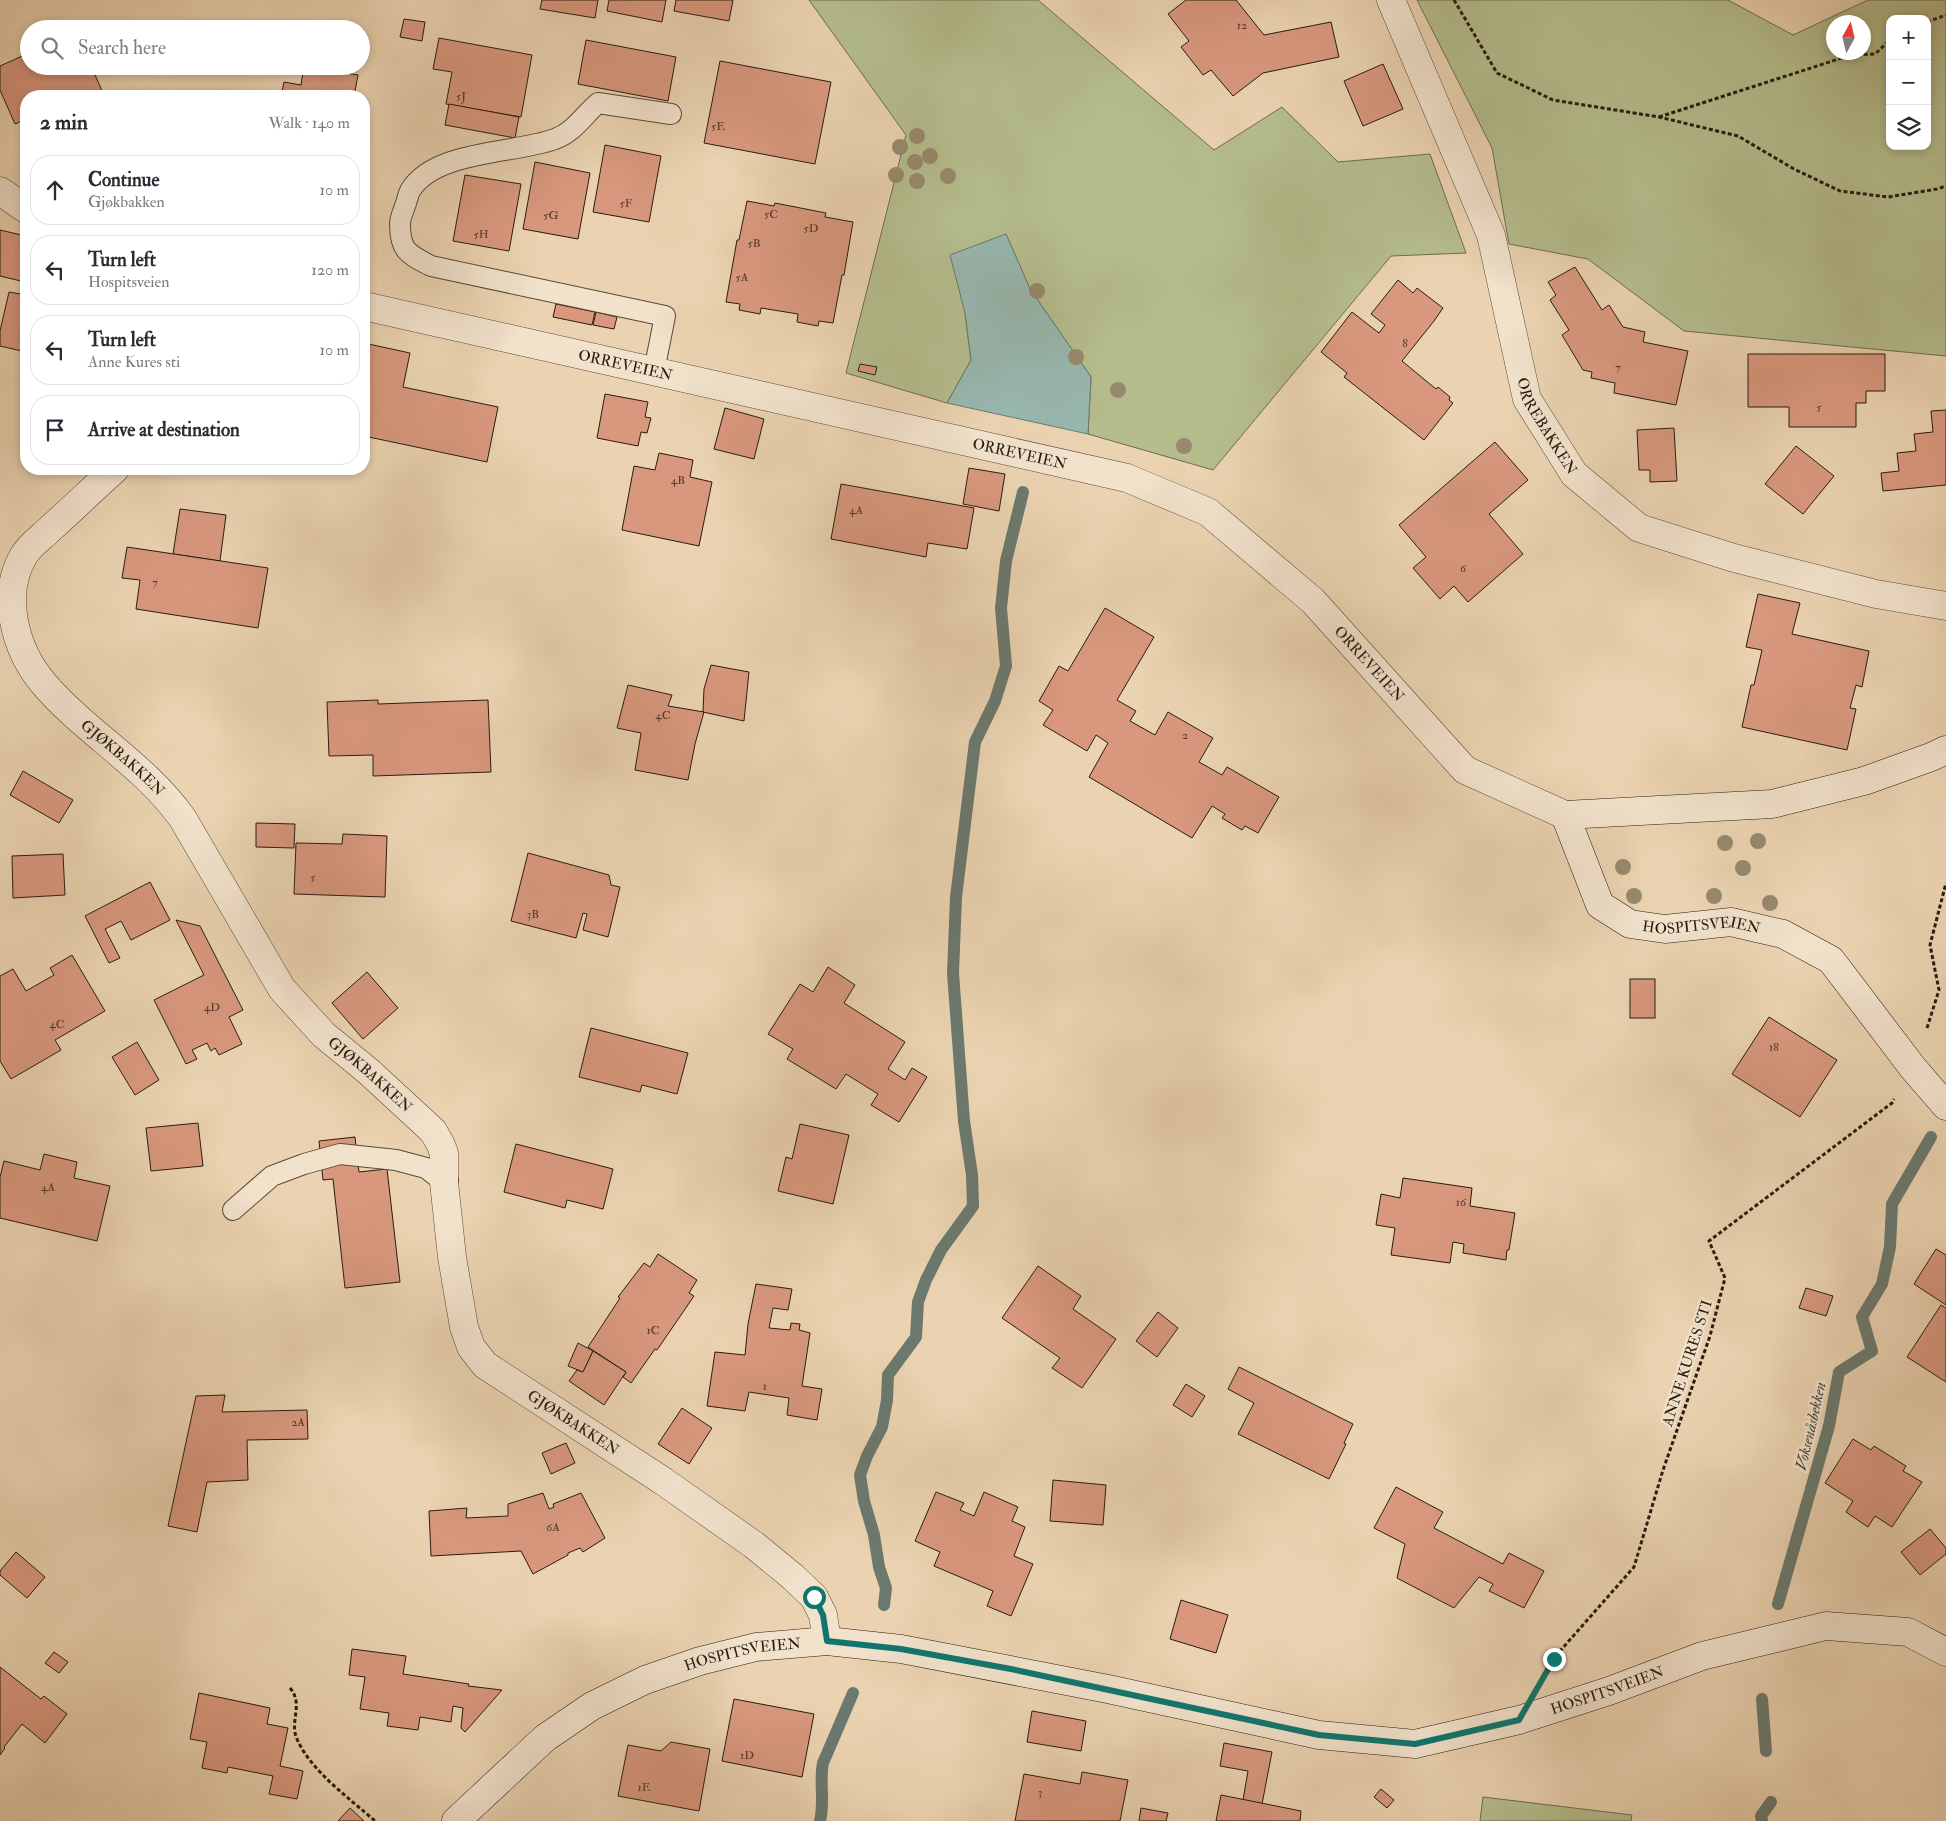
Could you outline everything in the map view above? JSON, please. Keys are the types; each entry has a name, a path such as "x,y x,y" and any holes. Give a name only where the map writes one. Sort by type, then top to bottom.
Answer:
{"street":[{"name":"ORREBAKKEN","path":"1391,0 1491,235 1526,398 1574,474 1639,528 1734,558 1857,589 1946,606"},
{"path":"0,191 20,205"},
{"name":"ORREVEIEN","path":"370,307 1127,478 1208,512 1313,602 1464,770 1565,815"},
{"name":"GJØKBAKKEN","path":"108,475 24,553 14,571 10,588 11,612 16,635 30,664 44,684 69,709 169,798 187,825 282,989 305,1016 324,1036 368,1071 433,1131 444,1152 452,1257 464,1327 471,1347 485,1365 663,1481 780,1566 814,1597 823,1615 827,1641"},
{"path":"1565,815 1772,804 1864,781 1946,750"},
{"name":"HOSPITSVEIEN","path":"1565,815 1600,904 1630,924 1666,929 1731,922 1783,934 1831,960 1913,1068 1946,1106"},
{"name":"HOSPITSVEIEN","path":"456,1821 545,1738 592,1706 645,1680 700,1660 756,1647 827,1641 901,1649 1011,1669 1319,1735 1415,1744 1519,1720 1609,1692 1702,1656 1826,1626 1908,1632 1946,1652"}],"lane":[{"path":"654,371 665,316 431,266 408,254 400,240 400,221 410,192 420,179 436,168 457,161 555,139 572,130 586,113 598,103 670,114"},
{"path":"233,1210 272,1176 304,1164 340,1154 396,1160 426,1168 446,1181"}],"path":[{"path":"1454,0 1497,73 1553,100 1659,117 1738,136 1794,169 1840,191 1888,197 1946,186"},
{"path":"1931,21 1946,15"},
{"path":"1659,117 1851,55 1875,54 1886,44"},
{"path":"1913,1068 1939,990 1930,945 1946,883"},
{"name":"ANNE KURES STI","path":"1545,1674 1554,1659 1634,1567 1663,1470 1710,1336 1725,1278 1709,1241 1892,1103 1913,1068"},
{"path":"290,1688 297,1699 294,1728 296,1738 304,1752 321,1772 375,1821"}],"green space":[{"path":"809,0 1038,0 1214,150 1282,107 1338,162 1430,154 1466,253 1391,256 1213,470 1088,434 1091,377 1030,289 1006,234 965,313 971,360 947,403 846,373 906,135"},
{"path":"1417,0 1728,0 1793,35 1826,20 1826,60 1871,60 1871,15 1836,15 1868,0 1946,0 1946,356 1684,331 1588,259 1509,244 1492,148"},
{"path":"1483,1797 1632,1815 1631,1821 1480,1821"}],"water":[{"path":"1006,234 1030,289 1091,377 1088,434 947,403 971,360 965,313 950,255"}],"building":[{"path":"542,0 598,0 595,18 540,9"},
{"path":"609,0 666,0 662,22 607,11"},
{"path":"676,0 733,0 729,21 674,11"},
{"path":"1186,0 1236,0 1264,35 1331,22 1339,57 1263,73 1233,96 1211,70 1203,75 1181,47 1189,41 1168,14"},
{"path":"404,19 425,22 422,41 400,37"},
{"path":"439,38 532,55 521,117 446,104 452,72 433,69"},
{"path":"586,40 676,57 668,101 578,84"},
{"path":"20,57 20,75 95,75 102,90 20,90 20,122 15,124 0,90 0,66"},
{"path":"720,61 831,82 815,164 704,143"},
{"path":"1383,64 1403,109 1363,126 1344,81"},
{"path":"303,75 358,75 355,90 282,90 284,82 301,85"},
{"path":"449,104 519,117 515,138 445,125"},
{"path":"605,145 661,156 649,222 593,212"},
{"path":"535,162 590,173 578,239 523,229"},
{"path":"465,175 521,184 509,251 453,241"},
{"path":"747,201 774,206 775,203 826,213 825,217 853,222 833,323 819,321 818,326 797,322 798,314 761,308 760,314 739,310 740,304 726,302 737,240 739,240"},
{"path":"0,230 20,235 20,281 0,276"},
{"path":"1575,267 1602,310 1609,305 1623,327 1645,332 1643,342 1688,351 1676,405 1614,393 1615,383 1591,378 1592,372 1583,370 1562,335 1569,330 1550,300 1556,295 1548,282"},
{"path":"1398,280 1413,293 1417,288 1443,308 1402,361 1436,389 1438,387 1450,397 1449,400 1453,403 1424,440 1344,377 1347,373 1321,352 1352,312 1379,333 1385,325 1371,314"},
{"path":"9,292 20,294 20,351 0,346 0,331"},
{"path":"556,304 595,312 592,325 553,317"},
{"path":"596,312 617,317 614,329 593,325"},
{"path":"370,344 410,353 403,387 498,407 487,462 370,437"},
{"path":"1748,354 1885,354 1885,391 1866,391 1866,403 1856,403 1856,427 1789,427 1789,407 1748,407"},
{"path":"860,364 877,367 875,375 858,371"},
{"path":"605,394 648,402 645,417 651,418 647,433 641,432 638,446 597,438"},
{"path":"725,408 764,419 754,459 714,449"},
{"path":"1946,410 1946,485 1883,491 1881,473 1899,471 1897,453 1916,451 1914,434 1933,432 1931,411"},
{"path":"1674,428 1677,481 1650,482 1650,470 1639,470 1637,430"},
{"path":"1495,442 1528,480 1489,514 1523,554 1468,602 1454,586 1440,599 1413,568 1426,557 1399,525"},
{"path":"1796,446 1834,476 1803,514 1765,484"},
{"path":"659,453 693,460 690,477 712,482 699,546 622,530 634,466 655,470"},
{"path":"969,468 1005,474 999,511 963,504"},
{"path":"841,484 974,508 967,549 928,543 926,557 831,539"},
{"path":"180,509 226,515 220,561 173,554"},
{"path":"127,547 268,568 258,628 136,609 140,580 122,578"},
{"path":"1758,594 1800,603 1792,634 1869,651 1862,687 1856,685 1850,708 1856,709 1847,750 1742,727 1751,685 1754,685 1762,650 1746,647"},
{"path":"1105,608 1154,637 1117,700 1136,711 1130,721 1155,735 1168,712 1213,738 1199,762 1222,775 1227,767 1279,797 1258,833 1245,826 1242,830 1222,818 1225,814 1212,806 1192,838 1089,777 1108,743 1096,735 1087,751 1043,725 1053,710 1039,701 1059,666 1068,671"},
{"path":"711,665 749,672 744,721 703,712 704,689"},
{"path":"628,685 672,695 668,706 704,712 688,780 635,770 641,733 617,728"},
{"path":"378,700 378,704 488,700 491,772 373,776 373,755 329,756 327,702"},
{"path":"23,771 73,800 59,823 10,795"},
{"path":"256,823 295,824 294,848 256,847"},
{"path":"343,834 387,836 385,897 294,894 296,843 342,844"},
{"path":"528,853 609,875 611,885 620,887 608,937 583,930 587,914 583,913 576,938 511,921"},
{"path":"63,854 65,895 13,898 12,856"},
{"path":"150,882 170,920 131,940 121,921 105,929 120,958 109,963 85,916"},
{"path":"176,920 200,926 243,1010 229,1017 242,1044 219,1055 215,1048 211,1051 207,1043 192,1050 197,1059 186,1064 154,1000 204,975"},
{"path":"72,955 105,1011 55,1040 61,1050 11,1079 0,1061 0,976 13,969 26,991 54,975 50,968"},
{"path":"828,967 855,985 844,1003 905,1042 888,1069 905,1080 912,1068 927,1077 899,1122 871,1105 878,1094 846,1074 836,1089 787,1059 793,1049 768,1034 800,984 813,992"},
{"path":"367,972 398,1008 363,1039 332,1003"},
{"path":"1630,979 1655,979 1655,1018 1630,1018"},
{"path":"1769,1017 1837,1060 1800,1117 1732,1074"},
{"path":"591,1028 688,1053 677,1094 642,1085 640,1092 579,1077"},
{"path":"137,1042 159,1080 135,1095 112,1057"},
{"path":"198,1123 203,1166 151,1171 146,1128"},
{"path":"800,1124 849,1135 833,1204 778,1191 786,1157 792,1159"},
{"path":"355,1137 359,1172 387,1169 400,1282 345,1288 333,1179 323,1180 319,1141"},
{"path":"516,1144 613,1169 603,1209 567,1200 565,1208 504,1192"},
{"path":"44,1154 77,1162 74,1178 110,1186 97,1241 0,1218 0,1177 4,1161 40,1170"},
{"path":"1403,1178 1472,1188 1470,1206 1515,1213 1506,1260 1463,1253 1464,1244 1453,1242 1450,1263 1391,1255 1395,1228 1376,1225 1381,1194 1400,1198"},
{"path":"1936,1249 1946,1255 1946,1305 1914,1284"},
{"path":"658,1254 697,1280 689,1293 694,1296 657,1350 655,1349 631,1383 623,1377 626,1372 588,1347 620,1298 618,1297 644,1263 650,1267"},
{"path":"1038,1266 1081,1296 1073,1309 1116,1339 1082,1388 1052,1368 1060,1358 1002,1318"},
{"path":"756,1284 792,1289 788,1310 773,1308 769,1328 790,1330 791,1323 800,1324 799,1330 810,1333 802,1386 822,1389 817,1420 787,1415 789,1398 749,1392 745,1411 707,1406 715,1352 745,1355 748,1324"},
{"path":"1806,1288 1833,1296 1826,1316 1799,1308"},
{"path":"1941,1305 1946,1308 1946,1382 1907,1357"},
{"path":"1158,1312 1178,1328 1157,1357 1136,1341"},
{"path":"578,1343 593,1351 583,1372 568,1366"},
{"path":"593,1351 626,1372 604,1405 569,1381 577,1370 583,1372"},
{"path":"1239,1367 1353,1424 1344,1443 1346,1444 1329,1479 1238,1434 1254,1403 1228,1389"},
{"path":"1186,1384 1205,1396 1192,1417 1173,1405"},
{"path":"225,1395 222,1412 307,1410 308,1439 247,1440 248,1480 207,1482 197,1532 168,1526 196,1396"},
{"path":"682,1408 712,1428 689,1464 658,1444"},
{"path":"1853,1439 1871,1450 1874,1446 1906,1466 1903,1471 1922,1482 1892,1527 1875,1516 1868,1527 1846,1512 1853,1501 1825,1483"},
{"path":"566,1443 575,1463 551,1474 542,1453"},
{"path":"1053,1480 1106,1485 1103,1525 1050,1521"},
{"path":"1396,1487 1443,1512 1434,1528 1503,1564 1509,1553 1544,1571 1524,1608 1489,1591 1493,1584 1479,1577 1454,1608 1397,1578 1405,1544 1374,1528"},
{"path":"936,1492 964,1503 960,1510 974,1516 984,1492 1018,1507 1012,1521 1025,1527 1014,1556 1033,1564 1011,1616 987,1606 993,1591 934,1566 940,1552 915,1541"},
{"path":"543,1493 549,1509 554,1507 553,1504 581,1493 605,1538 583,1552 580,1548 568,1553 568,1555 533,1574 521,1551 431,1556 429,1511 467,1508 466,1518 508,1516 508,1504"},
{"path":"1930,1529 1946,1548 1946,1554 1920,1575 1901,1552"},
{"path":"16,1552 45,1577 27,1598 0,1575 0,1571"},
{"path":"1181,1600 1228,1615 1216,1653 1170,1639"},
{"path":"352,1649 406,1656 403,1674 502,1690 465,1732 461,1728 463,1708 453,1706 451,1722 420,1717 418,1730 387,1726 389,1713 360,1709 365,1677 349,1675"},
{"path":"54,1652 68,1662 59,1673 45,1663"},
{"path":"0,1667 41,1699 44,1696 67,1714 45,1743 22,1724 0,1755"},
{"path":"199,1693 270,1708 267,1724 288,1728 280,1766 303,1771 297,1799 269,1794 273,1776 228,1767 227,1773 202,1768 207,1742 190,1739"},
{"path":"734,1699 814,1714 802,1777 722,1761"},
{"path":"1032,1711 1086,1721 1081,1751 1027,1742"},
{"path":"671,1742 710,1749 699,1811 618,1796 628,1745 661,1751"},
{"path":"1224,1743 1272,1752 1262,1804 1243,1800 1248,1771 1220,1766"},
{"path":"1082,1772 1128,1780 1120,1821 1015,1821 1024,1774 1080,1784"},
{"path":"1381,1789 1394,1800 1387,1808 1374,1797"},
{"path":"1221,1795 1301,1811 1300,1821 1216,1821"},
{"path":"350,1808 364,1821 338,1821"},
{"path":"1141,1808 1168,1813 1166,1821 1139,1821"}],"waterway":[{"path":"884,1605 886,1588 879,1567 874,1535 864,1501 860,1475 867,1456 882,1427 887,1400 888,1375 916,1337 918,1302 926,1280 941,1250 973,1206 972,1175 964,1121 953,973 956,897 975,742 995,701 1006,666 1001,608 1006,561 1023,492"},
{"name":"Voksenåsbekken","path":"1778,1604 1829,1426 1839,1372 1872,1351 1862,1317 1882,1284 1890,1247 1892,1204 1931,1137"},
{"path":"820,1821 823,1763 853,1693"},
{"name":"Voksenåsbekken","path":"1762,1699 1766,1751"},
{"name":"Voksenåsbekken","path":"1762,1821 1761,1816 1771,1802"}],"route":[{"path":"814,1597 823,1615 827,1641 901,1649 1011,1669 1319,1735 1415,1744 1519,1720 1554,1659"}]}
